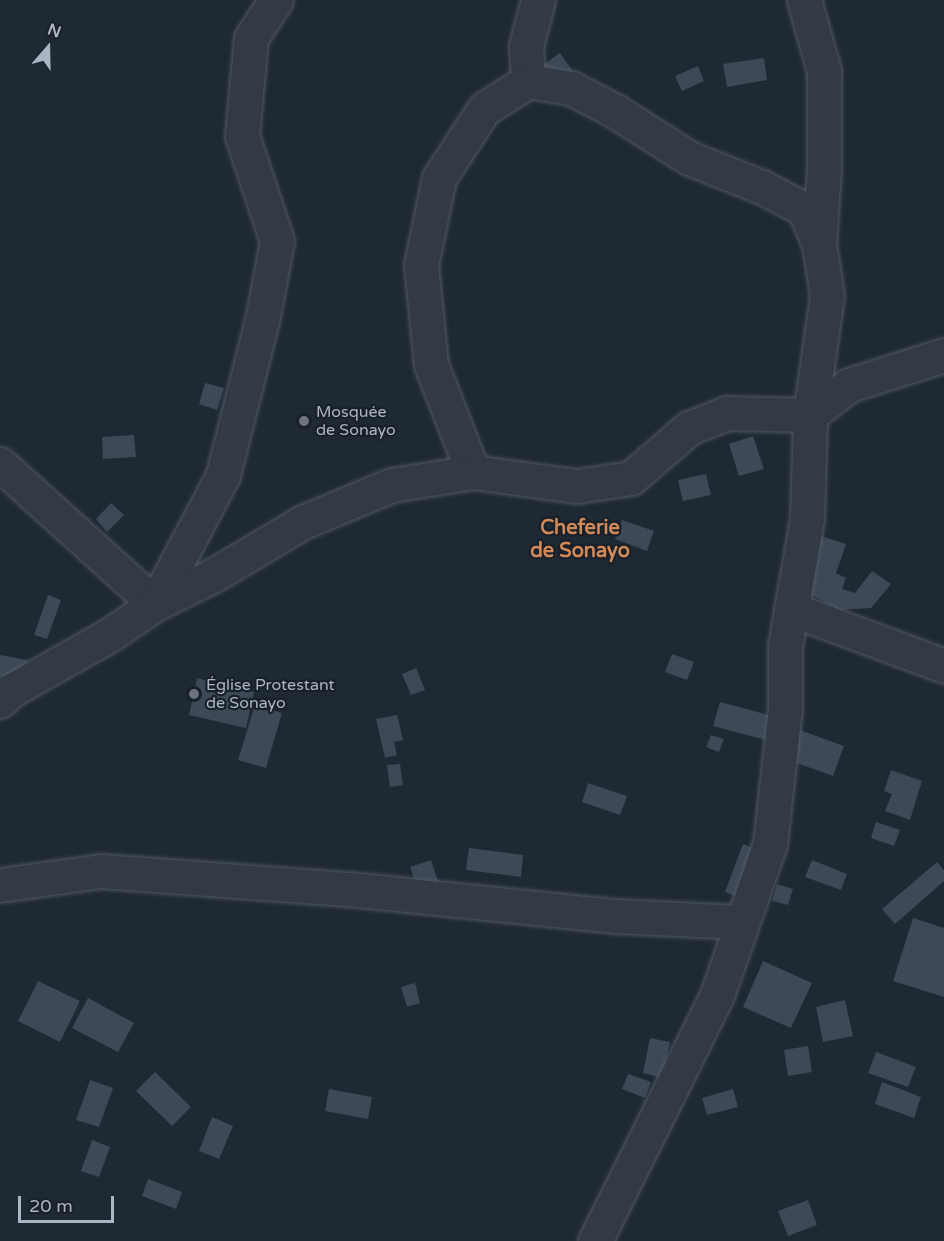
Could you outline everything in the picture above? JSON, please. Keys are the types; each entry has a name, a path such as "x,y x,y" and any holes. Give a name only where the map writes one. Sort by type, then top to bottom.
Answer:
{"street":[{"path":"155,604 223,475 263,316 277,241 242,136 251,38 276,0"},
{"path":"528,81 526,46 538,0"},
{"path":"595,1241 717,995 739,922 770,844 791,609 807,518 810,416 827,296 819,244 824,169 824,71 804,0"},
{"path":"473,472 431,365 421,265 439,178 484,109 528,81 571,88 615,111 689,158 762,186 804,209 819,244"},
{"path":"4,692 111,634 155,604 212,576 303,522 392,484 473,472 577,486 631,478 689,428 726,413 810,416 849,385 944,355"},
{"path":"0,464 155,604"},
{"path":"791,609 944,666"},
{"path":"0,885 101,871 349,889 616,916 739,922"}],"building":[{"path":"560,53 574,73 558,85 543,65"},
{"path":"764,58 767,80 727,87 723,64"},
{"path":"698,66 704,81 682,91 675,76"},
{"path":"205,383 224,388 217,410 199,404"},
{"path":"134,435 136,457 103,459 102,437"},
{"path":"753,436 764,469 739,476 729,444"},
{"path":"706,474 711,495 683,501 678,480"},
{"path":"111,503 124,515 107,532 96,519"},
{"path":"622,520 654,531 647,551 615,539"},
{"path":"814,534 846,544 836,573 846,578 842,589 855,593 872,571 891,584 871,608 839,610 805,591"},
{"path":"48,595 61,600 47,639 34,635"},
{"path":"672,654 694,662 687,680 665,672"},
{"path":"0,655 27,660 23,681 0,676"},
{"path":"416,668 425,690 411,695 402,674"},
{"path":"197,678 254,692 246,728 189,715"},
{"path":"720,702 776,717 770,741 713,726"},
{"path":"255,705 282,713 266,768 238,760"},
{"path":"397,715 403,740 394,742 397,755 385,758 376,719"},
{"path":"794,728 844,746 833,776 783,758"},
{"path":"711,735 724,739 719,752 706,747"},
{"path":"400,764 403,785 390,787 387,765"},
{"path":"891,770 922,781 910,820 885,811 892,794 884,791"},
{"path":"588,783 627,796 620,815 582,802"},
{"path":"876,822 900,830 894,846 871,838"},
{"path":"743,844 765,853 747,901 725,892"},
{"path":"469,848 523,855 521,877 466,870"},
{"path":"431,860 440,887 419,894 410,867"},
{"path":"812,860 847,874 841,890 805,877"},
{"path":"937,862 944,870 944,881 895,924 882,909"},
{"path":"777,884 793,889 788,905 772,901"},
{"path":"913,918 944,928 944,997 893,981"},
{"path":"763,961 812,983 791,1028 743,1007"},
{"path":"38,981 80,1001 60,1042 18,1021"},
{"path":"415,983 420,1003 407,1007 401,987"},
{"path":"88,998 134,1023 118,1052 72,1028"},
{"path":"845,1000 853,1036 823,1042 816,1007"},
{"path":"650,1038 670,1042 662,1078 643,1073"},
{"path":"808,1046 812,1072 788,1076 784,1050"},
{"path":"876,1052 916,1067 908,1087 868,1073"},
{"path":"155,1072 191,1107 172,1126 136,1091"},
{"path":"628,1074 651,1082 645,1098 622,1089"},
{"path":"90,1080 113,1088 99,1127 76,1120"},
{"path":"882,1082 921,1097 914,1118 875,1104"},
{"path":"329,1089 372,1097 368,1119 325,1111"},
{"path":"733,1089 738,1107 707,1115 702,1098"},
{"path":"212,1117 233,1126 219,1159 199,1151"},
{"path":"92,1140 110,1147 99,1177 81,1171"},
{"path":"148,1179 182,1192 176,1209 142,1196"},
{"path":"808,1200 817,1225 788,1236 778,1211"}],"place":[{"name":"Mosquée de Sonayo","path":"304,421"},
{"name":"Église Protestant de Sonayo","path":"194,694"}],"district":[{"name":"Cheferie de Sonayo","path":"580,540"}]}
